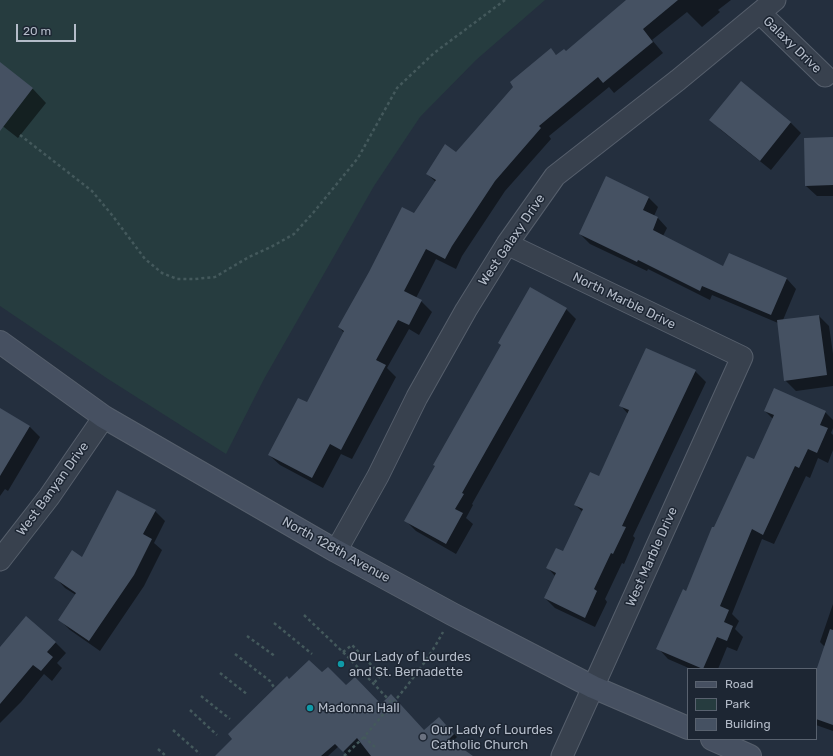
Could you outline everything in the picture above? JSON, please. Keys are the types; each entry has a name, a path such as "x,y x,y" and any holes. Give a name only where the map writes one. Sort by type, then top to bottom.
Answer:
{"street":[{"name":"Galaxy Drive","path":"767,7 825,76"},
{"name":"West Galaxy Drive","path":"336,551 378,476 417,397 466,310 507,244 555,176 678,80 767,7"},
{"name":"North Marble Drive","path":"507,244 742,358"},
{"name":"North 128th Avenue","path":"0,342 104,417 336,551 452,614 593,686 687,728"},
{"name":"West Marble Drive","path":"562,756 742,358"},
{"name":"West Banyan Drive","path":"0,560 49,496 104,417"},
{"path":"714,740 750,756"}],"path":[{"path":"20,136 92,191 112,215 144,259 162,273 178,279 195,279 215,276 294,234 358,158 397,88 434,53 505,0"},
{"path":"344,756 364,737 392,703 436,645 452,614"},
{"path":"304,615 360,669 392,703"},
{"path":"274,623 312,654"},
{"path":"246,636 276,657"},
{"path":"343,652 352,645 381,675 373,683"},
{"path":"235,654 270,681 275,689"},
{"path":"354,674 360,669"},
{"path":"220,672 248,695"},
{"path":"201,696 230,719"},
{"path":"190,710 217,735"},
{"path":"173,730 200,754"},
{"path":"364,737 374,747"},
{"path":"158,749 166,756"}],"green space":[{"path":"0,0 545,0 476,60 420,117 374,186 264,379 226,454 108,379 0,306"}],"building":[{"path":"626,0 678,0 643,29 653,42 603,83 598,77 539,126 541,128 495,181 445,259 426,249 404,291 422,300 409,325 398,320 376,360 386,365 341,450 330,444 312,478 268,455 298,398 307,402 344,331 338,327 369,272 402,207 414,213 436,180 426,174 445,144 456,152 513,87 510,82 551,48 556,55 564,49 566,51"},
{"path":"0,62 33,88 0,131"},
{"path":"741,81 791,122 760,161 709,120"},
{"path":"833,137 833,185 805,186 804,138"},
{"path":"606,176 649,197 643,210 658,217 653,230 723,266 729,253 787,278 771,315 702,286 700,291 638,260 637,262 579,234"},
{"path":"530,287 567,308 462,493 464,494 455,509 463,513 446,544 404,521 435,466 433,465 501,345 498,343"},
{"path":"819,315 827,375 784,381 777,320"},
{"path":"646,348 696,370 622,526 626,527 613,554 611,553 594,589 597,591 585,618 544,598 556,573 546,568 556,548 563,551 583,509 574,505 590,472 599,476 629,410 619,406"},
{"path":"774,388 826,411 820,425 828,428 817,453 808,449 799,468 795,466 763,535 752,529 720,606 729,610 724,622 733,626 727,641 717,637 703,668 701,668 656,649 683,589 686,591 712,527 714,527 747,456 754,459 774,415 764,411"},
{"path":"0,408 30,426 0,476"},
{"path":"117,490 156,510 143,534 152,539 134,575 89,641 58,620 76,593 54,578 72,550 82,557"},
{"path":"26,616 56,642 47,652 53,657 41,671 33,665 0,704 0,647"},
{"path":"830,629 833,630 833,725 817,719 817,668"},
{"name":"Madonna Hall","path":"309,660 322,672 328,667 346,685 355,677 381,704 391,694 424,730 439,717 454,734 449,739 473,756 371,756 357,738 343,752 335,744 321,756 215,756 232,739 228,734 287,676 289,679"}],"place":[{"name":"Our Lady of Lourdes and St. Bernadette","path":"341,664"},
{"name":"Madonna Hall","path":"310,708"},
{"name":"Our Lady of Lourdes Catholic Church","path":"423,737"}]}
